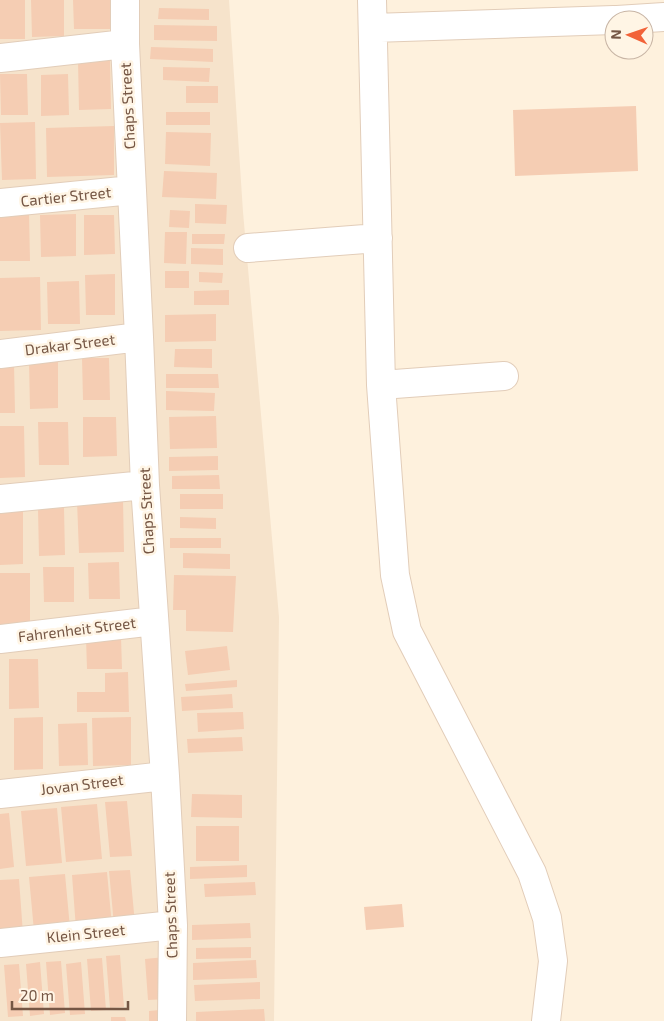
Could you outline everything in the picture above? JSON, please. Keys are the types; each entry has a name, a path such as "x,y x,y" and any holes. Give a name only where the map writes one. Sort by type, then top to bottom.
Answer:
{"street":[{"name":"Chaps Street","path":"124,0 144,485 165,776 173,925 172,1021"},
{"path":"372,0 381,385 395,575 407,631 532,873 547,918 554,961 546,1021"},
{"path":"373,28 604,16"},
{"path":"0,58 125,44"},
{"name":"Cartier Street","path":"0,204 132,190"},
{"path":"248,248 378,238"},
{"name":"Drakar Street","path":"0,354 139,337"},
{"path":"381,385 504,376"},
{"path":"0,499 144,485"},
{"name":"Fahrenheit Street","path":"0,639 154,621"},
{"name":"Jovan Street","path":"0,794 165,776"},
{"name":"Klein Street","path":"0,943 173,925"}],"shaded area":[{"path":"0,0 229,0 243,212 279,617 274,1021 0,1021"}],"building":[{"path":"0,0 25,0 25,39 0,39"},
{"path":"31,0 64,0 64,36 32,37"},
{"path":"73,0 111,0 112,29 74,29"},
{"path":"159,8 209,9 209,20 158,19"},
{"path":"154,25 217,26 217,41 154,40"},
{"path":"151,47 213,49 213,62 150,59"},
{"path":"110,59 111,109 79,110 78,60"},
{"path":"163,67 210,68 209,82 163,80"},
{"path":"0,74 27,74 28,115 1,115"},
{"path":"68,74 69,115 41,116 41,75"},
{"path":"186,86 218,86 218,103 186,103"},
{"path":"636,106 638,171 515,176 513,110"},
{"path":"166,112 210,112 210,125 166,125"},
{"path":"35,122 36,179 2,180 0,123"},
{"path":"114,126 114,175 47,177 46,128"},
{"path":"166,132 211,133 210,166 165,164"},
{"path":"164,171 217,173 216,199 162,197"},
{"path":"195,204 227,205 226,224 195,223"},
{"path":"170,210 190,211 189,228 169,227"},
{"path":"0,211 29,211 30,261 0,261"},
{"path":"76,214 76,256 41,257 40,215"},
{"path":"84,215 114,215 115,254 84,255"},
{"path":"165,232 187,232 186,264 164,263"},
{"path":"192,234 225,234 224,244 192,244"},
{"path":"191,248 223,249 223,265 191,264"},
{"path":"165,271 189,271 189,288 165,288"},
{"path":"199,272 223,273 222,283 199,282"},
{"path":"115,274 115,315 86,315 85,275"},
{"path":"40,277 41,330 0,331 0,278"},
{"path":"79,281 80,324 48,324 47,282"},
{"path":"229,290 229,305 194,305 194,291"},
{"path":"216,314 216,341 165,342 165,315"},
{"path":"175,349 212,349 212,368 174,367"},
{"path":"82,358 109,358 110,400 83,400"},
{"path":"29,361 58,361 58,408 30,409"},
{"path":"0,363 14,363 15,413 0,413"},
{"path":"166,374 218,374 219,388 166,388"},
{"path":"166,391 215,393 214,411 166,410"},
{"path":"216,416 217,448 170,449 169,417"},
{"path":"83,417 116,417 117,456 83,457"},
{"path":"38,422 68,422 69,465 39,465"},
{"path":"0,426 24,426 25,477 0,478"},
{"path":"218,456 218,470 169,471 169,457"},
{"path":"219,475 220,489 172,489 172,476"},
{"path":"180,494 223,494 223,509 180,509"},
{"path":"123,500 124,552 79,553 77,501"},
{"path":"64,508 65,555 39,556 38,509"},
{"path":"0,511 23,511 23,564 0,565"},
{"path":"180,517 216,518 216,529 180,528"},
{"path":"170,538 221,538 221,548 170,548"},
{"path":"183,553 230,554 230,569 183,568"},
{"path":"119,562 120,599 89,599 88,563"},
{"path":"43,567 74,567 74,602 44,602"},
{"path":"0,573 30,573 30,624 0,624"},
{"path":"174,575 236,576 233,632 186,631 186,610 173,610"},
{"path":"121,637 122,669 87,669 86,638"},
{"path":"227,646 230,670 188,675 185,651"},
{"path":"9,659 38,659 39,708 9,709"},
{"path":"128,672 129,712 77,712 77,692 105,692 105,673"},
{"path":"237,680 237,687 186,691 185,684"},
{"path":"232,694 233,708 182,711 181,697"},
{"path":"243,712 244,729 198,732 197,713"},
{"path":"43,717 43,769 14,770 14,718"},
{"path":"131,717 131,765 93,766 92,718"},
{"path":"87,723 88,765 59,766 58,724"},
{"path":"242,737 243,751 188,753 187,739"},
{"path":"192,794 242,795 242,818 191,817"},
{"path":"127,801 132,856 110,857 105,802"},
{"path":"97,804 102,859 66,862 61,807"},
{"path":"57,808 62,863 26,866 21,811"},
{"path":"9,813 14,867 0,869 0,814"},
{"path":"196,826 239,826 239,861 196,861"},
{"path":"247,865 247,877 190,879 190,867"},
{"path":"130,870 135,924 114,925 109,871"},
{"path":"107,872 112,926 76,929 72,875"},
{"path":"65,874 70,928 34,931 29,877"},
{"path":"19,879 23,934 0,936 0,880"},
{"path":"255,882 256,895 205,897 204,884"},
{"path":"402,904 404,927 366,930 364,907"},
{"path":"250,923 251,938 192,940 192,925"},
{"path":"251,947 251,958 196,959 196,948"},
{"path":"120,955 124,1007 110,1008 106,956"},
{"path":"165,957 168,999 148,1000 145,959"},
{"path":"102,958 106,1010 91,1011 87,959"},
{"path":"256,960 257,978 193,980 193,963"},
{"path":"61,961 65,1013 50,1015 46,962"},
{"path":"40,962 44,1014 30,1016 26,964"},
{"path":"81,962 85,1014 70,1015 66,964"},
{"path":"19,964 23,1016 8,1017 4,965"},
{"path":"260,982 260,999 195,1001 194,985"},
{"path":"170,1009 171,1021 149,1021 149,1011"},
{"path":"264,1009 265,1021 196,1021 196,1012"},
{"path":"111,1017 125,1017 126,1021 111,1021"}]}
